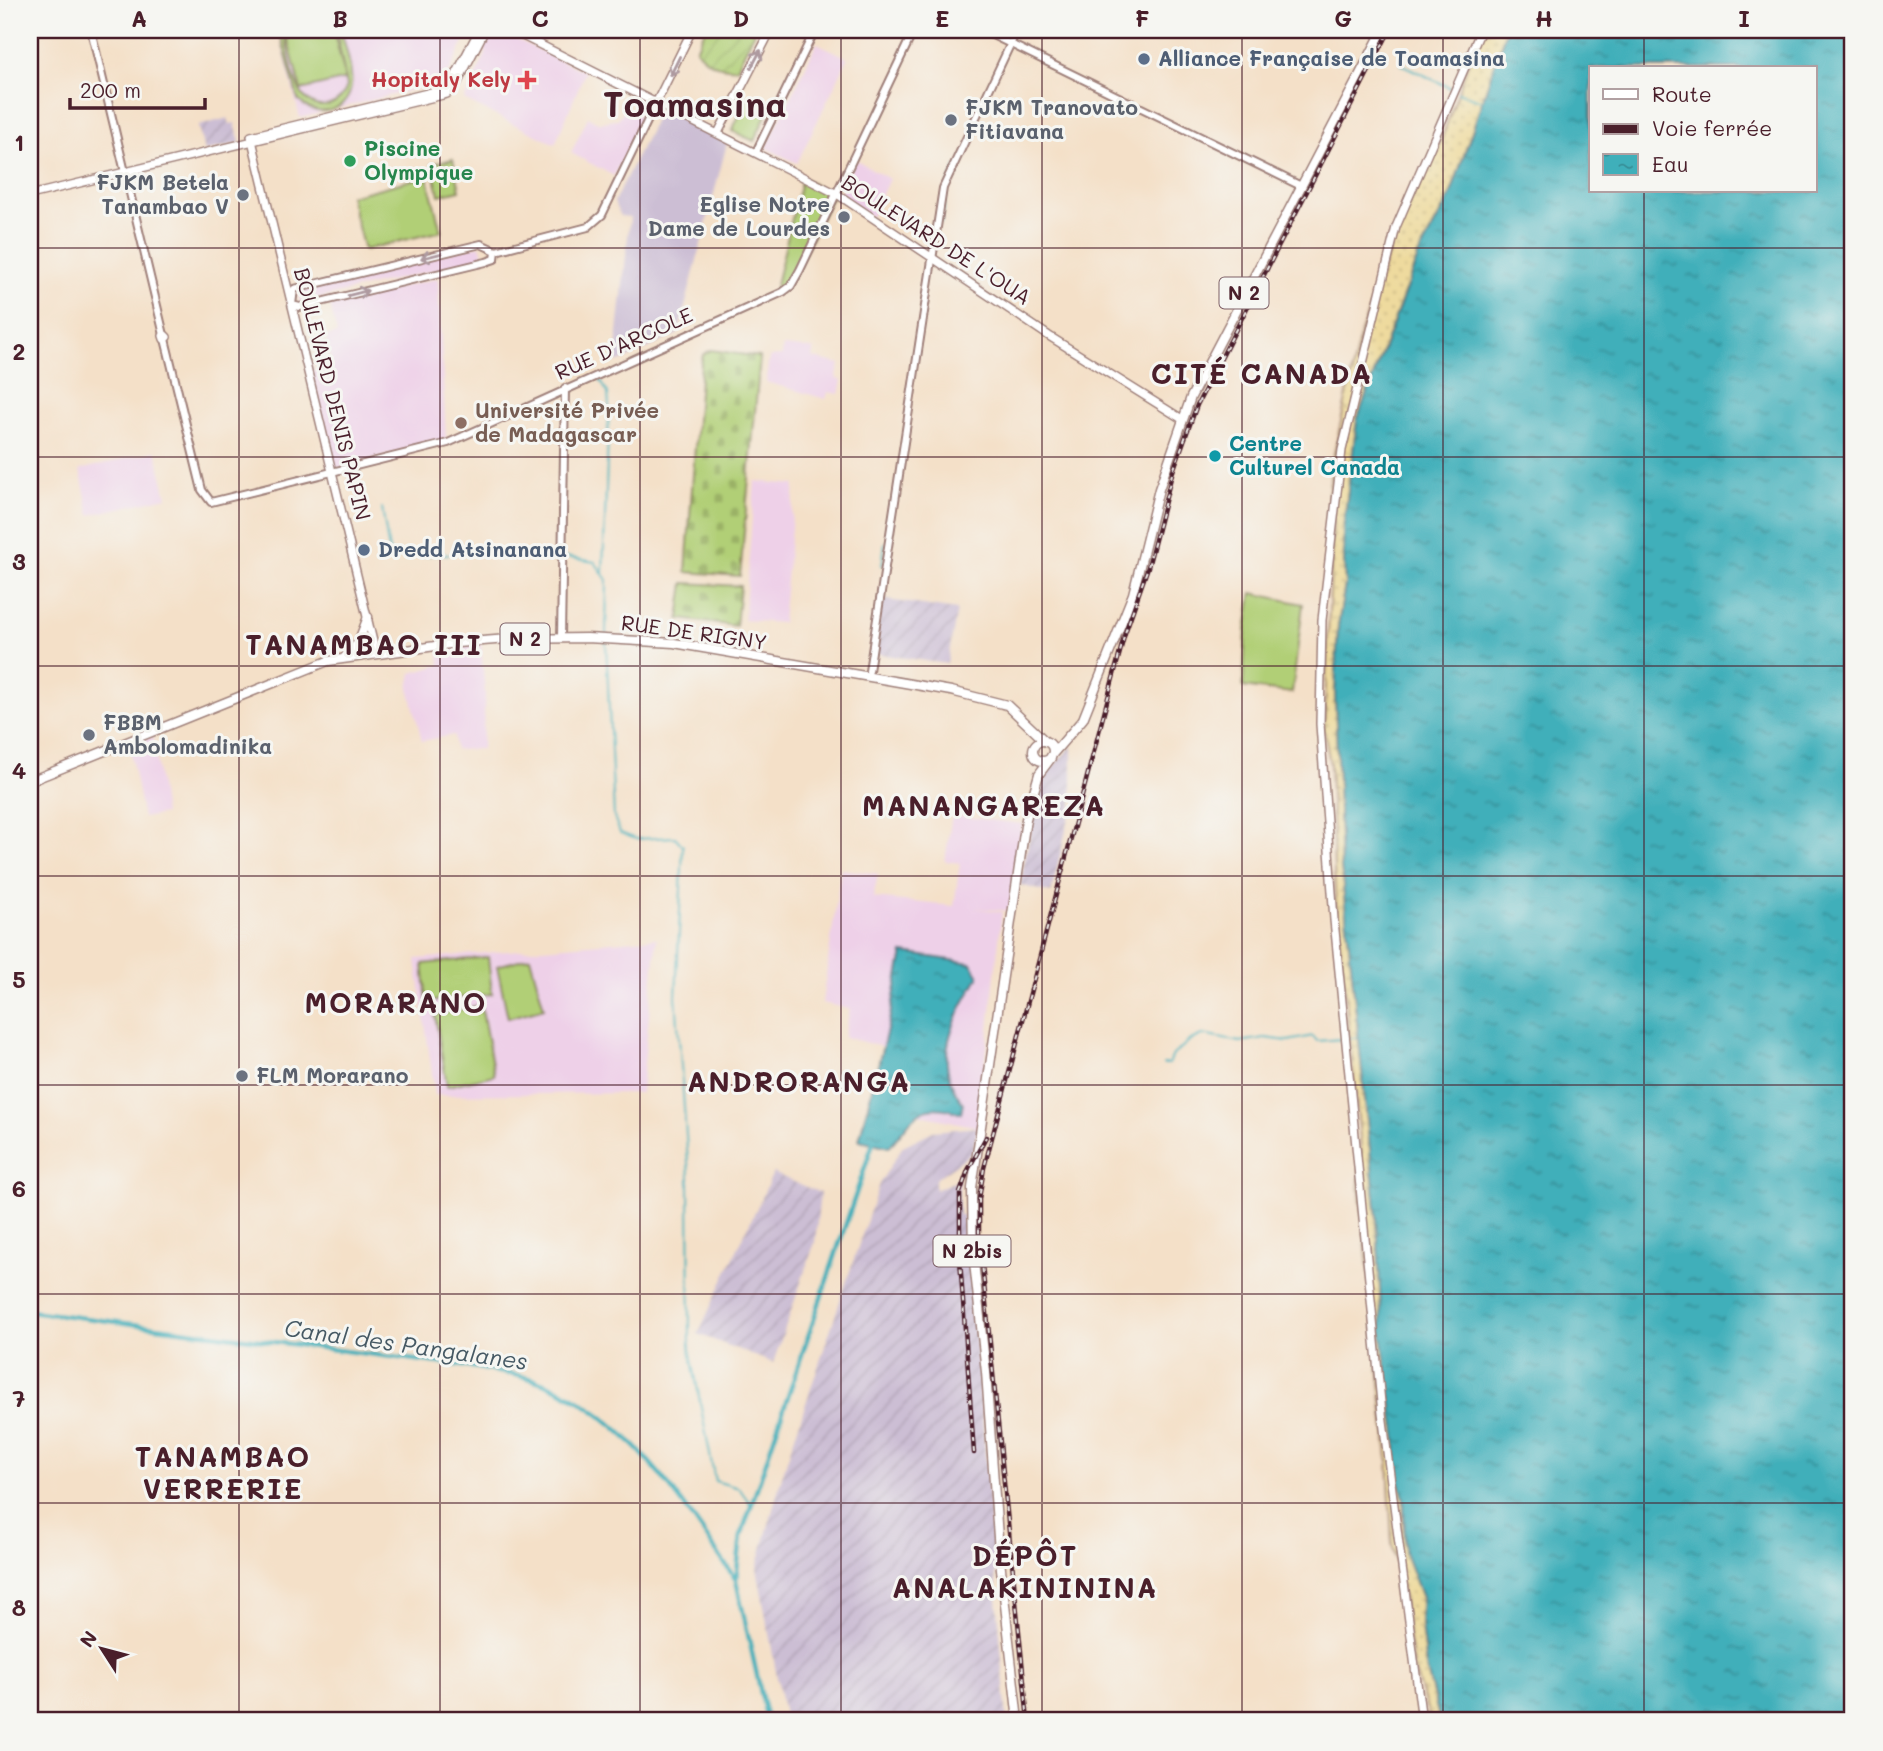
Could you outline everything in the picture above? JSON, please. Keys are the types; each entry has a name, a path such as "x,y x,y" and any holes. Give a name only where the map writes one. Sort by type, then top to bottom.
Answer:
{"main road":[{"path":"249,141 444,89 452,82 479,30"},
{"path":"30,195 122,170 447,94 457,84 485,30"},
{"name":"BOULEVARD DE L'OUA","path":"511,30 657,101 837,194 1049,336 1173,416 1182,419"},
{"path":"657,101 692,30"},
{"path":"718,133 771,30"},
{"name":"N 2","path":"1073,733 1083,719 1133,594 1159,489 1182,419 1204,369 1383,30"},
{"path":"1422,1721 1382,1413 1334,920 1320,724 1322,620 1342,450 1396,227 1481,30"},
{"name":"BOULEVARD DENIS PAPIN","path":"249,141 292,304 376,654"},
{"path":"344,658 358,643 368,617"},
{"name":"RUE DE RIGNY","path":"30,781 293,673 344,658 470,641 561,638 674,643 951,691 1007,705 1047,742"},
{"path":"1030,727 1036,784"},
{"path":"1034,752 1037,743 1062,741 1073,733"},
{"path":"1036,784 1051,757 1073,733"},
{"path":"1047,742 1053,748 1051,757"},
{"path":"1034,752 1042,761 1051,757"},
{"name":"N 2bis","path":"1018,1721 999,1551 986,1372 970,1220 972,1188 1026,820 1036,784"}],"street":[{"path":"91,30 122,170"},
{"path":"756,152 815,30"},
{"name":"RUE D'ARCOLE","path":"122,170 202,490 211,502 448,443 783,292 795,279 914,30"},
{"path":"982,30 1301,186"},
{"path":"869,671 930,254 946,180 1017,30"},
{"path":"496,251 495,259 485,262 300,307 292,304 294,289 481,244 496,251 588,227 598,220 657,101"},
{"path":"561,638 565,388"}],"shaded area":[{"path":"278,30 470,30 444,82 300,118"},
{"name":"Hopitaly Kely","path":"489,30 497,30 585,72 555,144 464,100 486,54 483,37"},
{"path":"817,43 848,58 797,163 766,148"},
{"path":"625,109 643,117 614,176 571,153 588,117 600,123 618,119"},
{"path":"665,110 727,143 678,334 619,362 615,361 630,217 620,216 614,202 659,112"},
{"path":"228,118 230,124 235,123 240,143 204,151 198,126"},
{"path":"855,159 889,179 871,217 839,196"},
{"path":"480,245 484,258 300,303 297,290"},
{"path":"438,278 446,440 332,470 303,347 308,345 313,371 332,365 326,337 337,334 330,305"},
{"path":"783,346 814,349 813,358 840,364 836,379 842,380 839,394 828,392 826,399 766,382 769,357 782,356"},
{"path":"156,451 167,497 90,515 80,470"},
{"path":"755,481 795,485 782,623 744,620"},
{"path":"881,599 957,610 947,664 872,653"},
{"path":"481,642 485,695 482,749 455,750 454,735 422,741 409,688 412,673 440,665 439,647"},
{"path":"153,736 164,814 143,818 129,746"},
{"path":"1072,746 1072,805 1051,893 1020,885 1038,794 1047,773"},
{"path":"952,815 1022,824 1010,911 974,908 1002,912 978,1127 868,1104 883,1047 844,1037 850,1009 822,1003 841,869 878,874 873,898 954,906 960,863 945,861"},
{"path":"657,938 641,1093 435,1095 416,959"},
{"path":"978,1127 972,1153 935,1179 935,1190 959,1179 959,1215 963,1215 969,1253 1007,1721 785,1721 757,1568 784,1469 879,1184 903,1146 933,1131"},
{"path":"773,1173 820,1193 815,1242 773,1363 698,1334"}],"green space":[{"path":"279,30 284,30 291,66 301,92 308,101 317,106 336,102 347,86 336,30 341,30 350,64 351,88 340,106 328,111 315,111 298,100"},
{"path":"285,30 333,30 346,79 301,90"},
{"path":"705,30 755,30 737,68 731,68 708,61 696,49"},
{"path":"747,98 769,109 754,141 732,131"},
{"path":"453,159 460,190 439,195 432,164"},
{"path":"427,176 441,231 364,250 350,196"},
{"path":"802,177 832,196 792,278 775,289"},
{"path":"711,350 760,357 740,576 686,572 701,364 703,355"},
{"path":"684,583 740,586 736,626 679,619"},
{"path":"1252,593 1303,604 1292,693 1243,687 1246,630"},
{"path":"488,957 492,994 427,1002 423,964"},
{"path":"530,957 544,1008 508,1018 497,966"},
{"path":"481,1005 494,1075 447,1086 435,1015"}],"sand":[{"path":"1480,30 1506,30 1451,194 1419,254 1357,420 1343,530 1345,585 1338,626 1335,696 1341,866 1377,1217 1382,1337 1396,1436 1396,1468 1404,1499 1403,1526 1422,1598 1420,1617 1426,1666 1440,1721 1431,1721 1413,1667 1392,1544 1388,1459 1359,1182 1361,1148 1335,892 1330,764 1324,730 1333,518 1328,497 1332,463 1360,335 1400,220 1439,146"}],"water":[{"path":"1506,30 1853,30 1853,1721 1440,1721 1426,1666 1420,1617 1422,1598 1405,1553 1404,1499 1396,1468 1396,1436 1382,1337 1377,1217 1341,866 1335,696 1338,626 1345,585 1343,530 1357,420 1419,254 1451,194"},
{"path":"903,953 971,963 979,976 954,1023 949,1039 948,1071 953,1087 963,1103 961,1113 947,1109 926,1109 912,1119 889,1147 859,1140 888,1026"}],"waterway":[{"path":"1401,64 1453,89"},
{"path":"1458,92 1482,101"},
{"path":"941,222 948,186 956,167"},
{"path":"600,380 608,393 609,406 603,573"},
{"path":"382,508 389,551 395,557 449,554"},
{"path":"882,566 885,542"},
{"path":"457,553 509,552 560,557"},
{"path":"565,557 595,562 607,580 606,635"},
{"path":"606,641 614,817 620,833 636,839 675,837 683,846 676,997 689,1176 690,1349 715,1481 739,1488 752,1506"},
{"path":"1163,1064 1169,1064 1173,1055 1189,1041 1202,1035 1240,1042 1265,1038 1288,1041 1313,1036 1317,1041 1342,1039"},
{"path":"1348,1038 1357,1038"},
{"name":"Canal des Pangalanes","path":"767,1721 736,1580 741,1536 873,1143"},
{"name":"Canal des Pangalanes","path":"30,1311 479,1368 532,1379 566,1393 596,1412 624,1435 673,1491 736,1580"}],"railway":[{"path":"1028,1721 979,1234 979,1199 984,1168 1125,633 1148,567 1172,474 1197,405 1390,30"},
{"path":"974,1453 960,1260 960,1193 968,1170 986,1137"}],"place":[{"name":"Alliance Française de Toamasina","path":"1144,59"},
{"name":"Hopitaly Kely","path":"527,80"},
{"name":"FJKM Tranovato Fitiavana","path":"951,120"},
{"name":"Piscine Olympique","path":"350,161"},
{"name":"FJKM Betela Tanambao V","path":"243,195"},
{"name":"Eglise Notre Dame de Lourdes","path":"844,217"},
{"name":"Université Privée de Madagascar","path":"461,423"},
{"name":"Centre Culturel Canada","path":"1215,456"},
{"name":"Dredd Atsinanana","path":"364,550"},
{"name":"FBBM Ambolomadinika","path":"89,735"},
{"name":"FLM Morarano","path":"242,1076"}],"district":[{"name":"Toamasina","path":"695,105"},
{"name":"CITÉ CANADA","path":"1262,374"},
{"name":"TANAMBAO III","path":"364,645"},
{"name":"MANANGAREZA","path":"984,806"},
{"name":"MORARANO","path":"396,1003"},
{"name":"ANDRORANGA","path":"799,1082"},
{"name":"TANAMBAO VERRERIE","path":"223,1473"},
{"name":"DÉPÔT ANALAKINININA","path":"1025,1572"}]}
